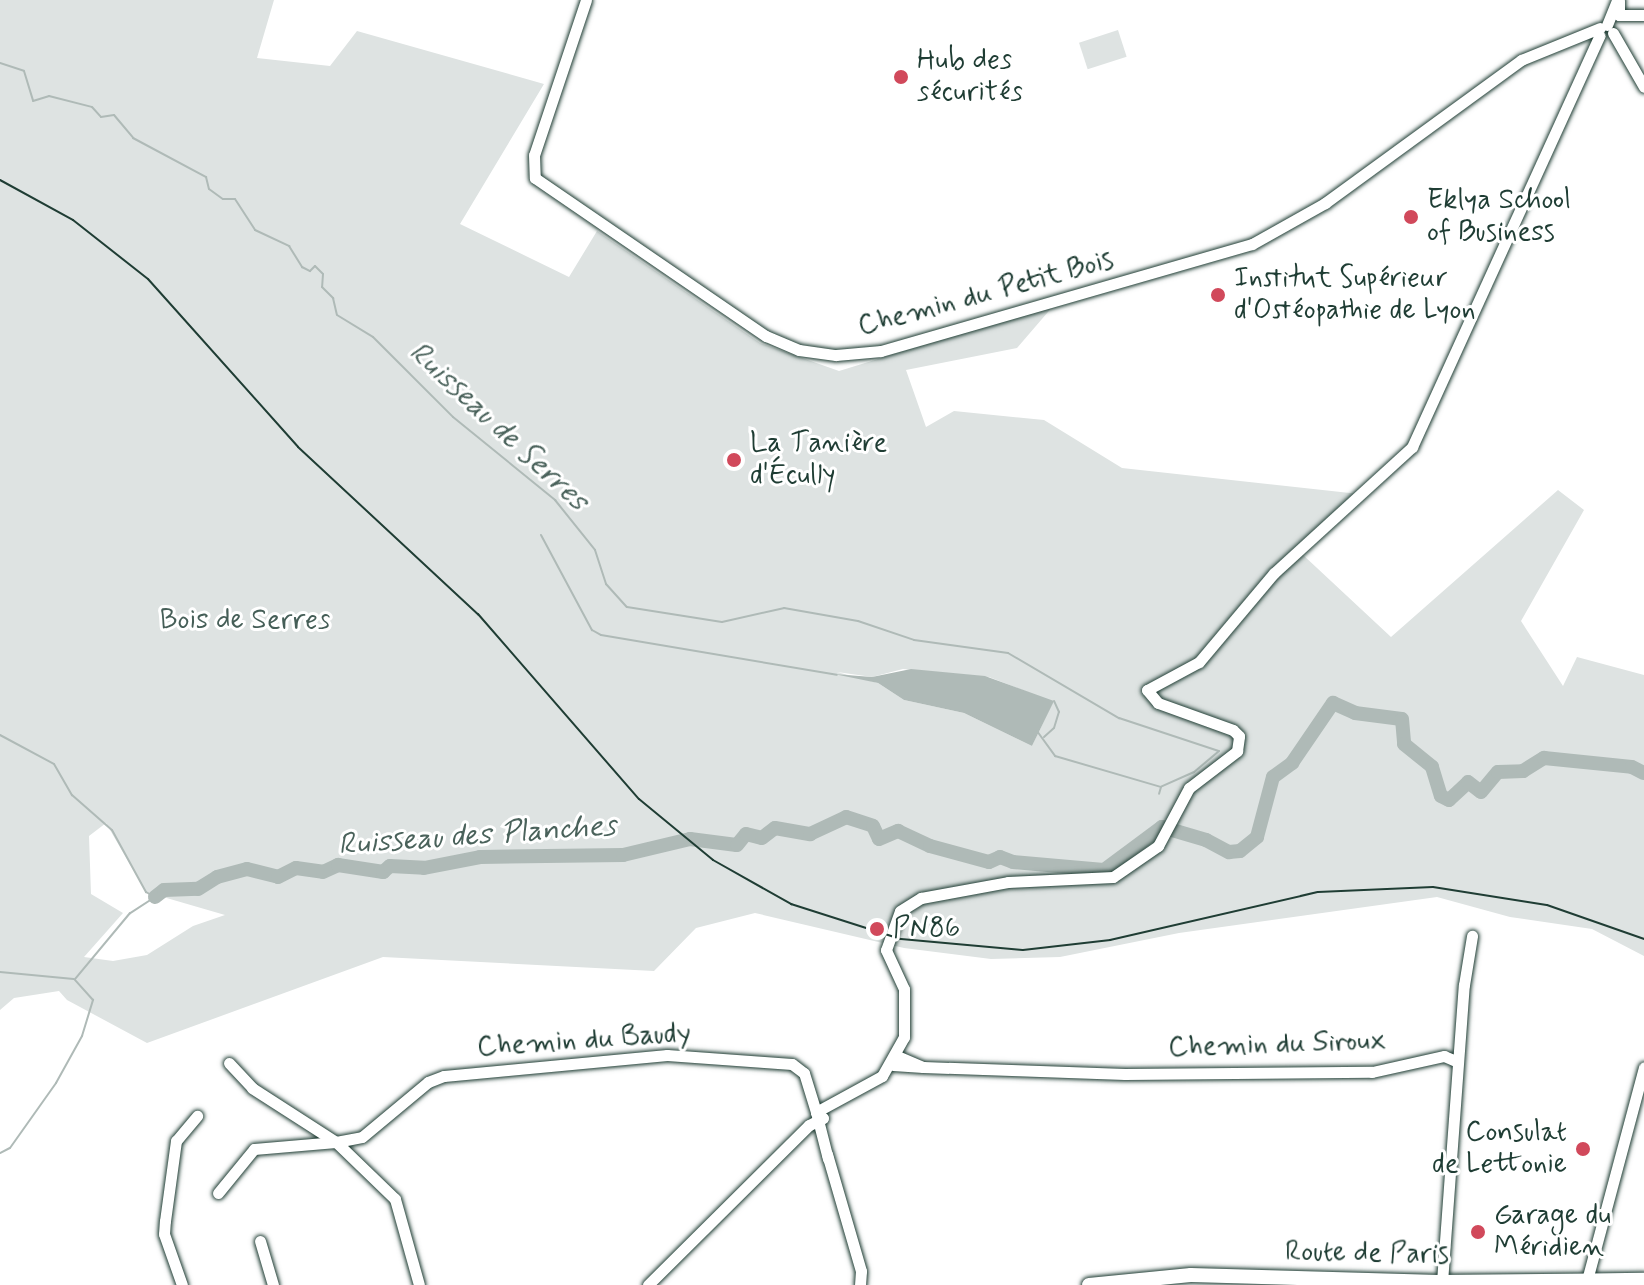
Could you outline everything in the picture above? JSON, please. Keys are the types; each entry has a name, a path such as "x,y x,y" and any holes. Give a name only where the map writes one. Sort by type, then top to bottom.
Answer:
{"main road":[{"name":"Route de Paris","path":"1089,1285 1191,1275 1442,1282 1644,1280"}],"street":[{"name":"Chemin du Petit Bois","path":"586,0 534,155 535,178 766,336 804,351 863,354 1229,251 1288,226 1521,60 1643,15"},
{"path":"648,1285 818,1118 895,1060 907,1022 904,989 886,950 892,923 907,905 1008,882 1102,881 1164,837 1189,788 1227,762 1240,743 1233,730 1158,703 1147,690 1199,662 1274,573 1412,447 1590,53 1608,29 1618,0"},
{"path":"1608,29 1644,87"},
{"path":"1442,1282 1458,1062 1472,936"},
{"name":"Chemin du Baudy","path":"218,1193 254,1149 362,1137 428,1082 444,1076 667,1055 792,1064 804,1073 818,1118 861,1271 860,1285"},
{"name":"Chemin du Siroux","path":"895,1060 923,1067 1131,1074 1372,1072 1444,1056 1458,1062"},
{"path":"229,1063 252,1088 336,1142 395,1199 419,1285"},
{"path":"1587,1280 1644,1068"},
{"path":"182,1285 164,1234 165,1221 176,1141 197,1116"},
{"path":"260,1241 273,1285"}],"green space":[{"name":"Bois de Serres","path":"0,0 274,0 257,58 330,66 357,31 544,84 460,224 569,277 597,231 760,343 839,371 1054,305 1017,348 906,370 926,427 954,411 1044,420 1122,468 1359,494 1302,554 1391,637 1558,490 1584,510 1521,621 1563,686 1577,657 1644,675 1644,956 1592,929 1510,917 1437,897 1179,933 1060,957 991,959 904,948 755,913 696,928 654,971 383,957 147,1043 67,1000 59,991 14,998 0,1010","holes":["903,669 989,677 1053,702 1032,746 964,713 904,700 878,683 837,672 872,677","106,823 146,892 225,915 193,926 147,955 113,961 84,957 123,913 91,894 89,836"]},
{"path":"1118,30 1127,57 1088,69 1079,43"}],"shaded area":[{"path":"911,669 985,676 1054,701 1032,746 964,713 904,700 878,683 834,674 872,677"}],"waterway":[{"name":"Ruisseau de Serres","path":"0,63 24,71 33,101 49,96 92,107 101,117 114,115 133,138 206,177 209,189 223,199 235,199 255,230 289,246 302,267 310,271 315,266 323,274 322,287 333,298 337,315 373,337 453,417 555,500 595,550 606,584 627,607 722,622 784,608 858,621 914,640 1008,653 1119,718 1219,751 1194,772 1161,787 1159,794"},
{"path":"541,535 592,630 601,635 837,675"},
{"path":"1044,737 1054,728 1059,712 1054,701"},
{"name":"Ruisseau des Planches","path":"155,897 164,890 198,889 217,877 247,869 278,877 296,868 323,872 338,865 383,872 390,866 424,868 480,857 623,855 690,839 737,845 746,834 762,838 775,828 810,834 846,817 873,826 879,839 898,831 930,846 989,862 1000,857 1013,862 1104,870 1162,827 1206,840 1229,852 1240,851 1257,837 1273,777 1292,763 1333,703 1355,713 1402,719 1404,744 1432,767 1441,796 1449,800 1468,782 1481,792 1498,772 1523,771 1544,758 1632,767 1644,773"},
{"path":"1037,731 1055,756 1161,787"},
{"path":"0,735 54,764 72,795 112,830 146,892 155,897 130,913 75,979"},
{"name":"Ruisseau des Planches","path":"0,972 74,979"},
{"path":"0,1153 10,1148 56,1083 82,1036 93,1000 75,980"}],"railway":[{"path":"0,180 73,220 148,279 298,447 478,614 639,799 713,860 791,904 901,939 1023,950 1110,940 1318,892 1433,887 1547,905 1644,939"}],"place":[{"name":"Hub des sécurités","path":"901,77"},
{"name":"Eklya School of Business","path":"1411,217"},
{"name":"Institut Supérieur d'Ostéopathie de Lyon","path":"1218,295"},
{"name":"La Tanière d'Écully","path":"734,460"},
{"name":"PN86","path":"877,929"},
{"name":"Consulat de Lettonie","path":"1583,1149"},
{"name":"Garage du Méridien","path":"1478,1232"}]}
